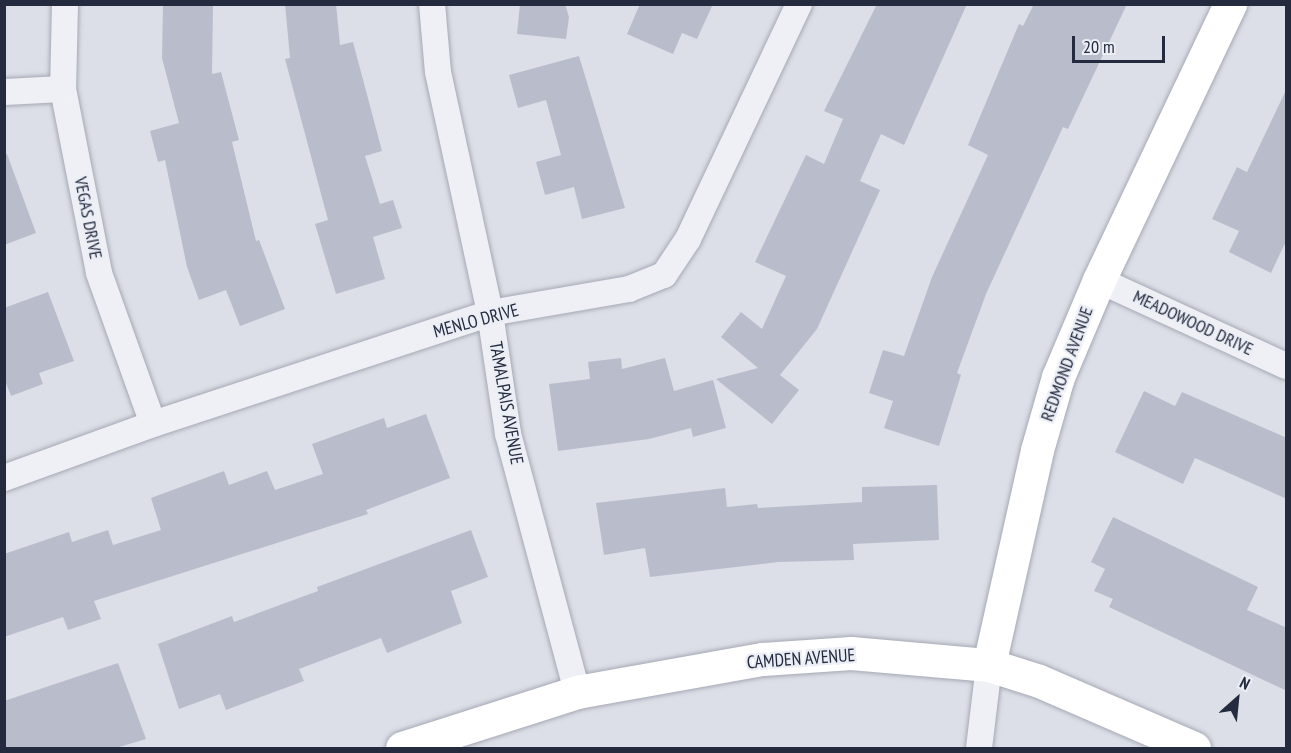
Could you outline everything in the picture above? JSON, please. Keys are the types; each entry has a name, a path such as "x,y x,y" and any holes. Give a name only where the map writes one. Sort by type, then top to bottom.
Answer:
{"street":[{"name":"VEGAS DRIVE","path":"65,4 63,89 99,273 153,424"},
{"name":"TAMALPAIS AVENUE","path":"432,4 438,72 490,313 508,434 577,692"},
{"name":"MENLO DRIVE","path":"4,478 153,424 490,313 629,289 664,275 688,239 799,4"},
{"name":"REDMOND AVENUE","path":"979,748 989,665 1037,450 1058,377 1099,280 1230,4"},
{"path":"4,92 63,89"},
{"name":"MEADOWOOD DRIVE","path":"1099,280 1287,366"},
{"name":"CAMDEN AVENUE","path":"402,748 577,692 763,659 829,654 940,658 989,665 1040,681 1194,748"}],"building":[{"path":"163,4 213,4 212,74 221,72 239,140 232,142 256,241 259,240 285,309 240,326 226,290 199,300 187,267 165,160 158,162 150,131 179,123 162,58"},
{"path":"285,4 336,4 340,45 353,42 382,151 365,156 380,204 393,200 402,228 373,237 385,279 336,294 315,224 328,220 285,59 290,58"},
{"path":"520,4 565,4 569,17 566,39 517,34"},
{"path":"640,4 713,4 697,39 682,33 673,54 627,34"},
{"path":"877,4 967,4 904,145 881,134 860,181 880,190 817,329 780,375 799,390 772,424 716,379 758,368 721,337 741,312 762,329 786,276 755,262 806,155 824,164 843,119 824,111"},
{"path":"1034,4 1127,4 1068,129 1063,127 986,294 957,373 961,375 939,446 884,428 893,401 869,393 883,350 904,356 932,277 988,155 968,145 1019,24 1023,26"},
{"path":"579,56 625,208 582,219 574,187 545,195 536,162 561,155 546,100 518,108 509,75"},
{"path":"1287,88 1287,239 1271,273 1229,252 1239,231 1212,219 1237,167 1247,172"},
{"path":"7,154 36,233 4,245 4,155"},
{"path":"48,292 74,361 39,373 43,384 11,396 4,378 4,308"},
{"path":"621,358 622,369 665,358 674,391 713,380 726,428 693,437 691,428 649,439 558,451 549,384 590,379 588,362"},
{"path":"1144,391 1175,406 1182,392 1287,438 1287,499 1195,458 1183,484 1115,452"},
{"path":"426,414 450,478 366,510 368,514 94,601 101,619 68,630 63,617 4,637 4,554 69,532 72,542 108,530 113,545 161,530 151,498 224,471 229,485 267,471 275,490 323,474 312,444 384,418 387,428"},
{"path":"937,485 939,540 853,544 854,560 778,562 650,577 645,548 604,555 596,503 725,488 727,507 757,504 758,508 862,502 862,487"},
{"path":"1113,517 1258,587 1247,610 1287,628 1287,691 1109,607 1113,599 1094,591 1105,569 1091,562"},
{"path":"471,530 488,577 451,591 462,623 387,653 381,638 299,669 304,681 226,710 220,694 179,709 158,644 232,616 234,622 318,591 317,587"},
{"path":"118,663 146,739 116,748 4,748 4,701"}]}
